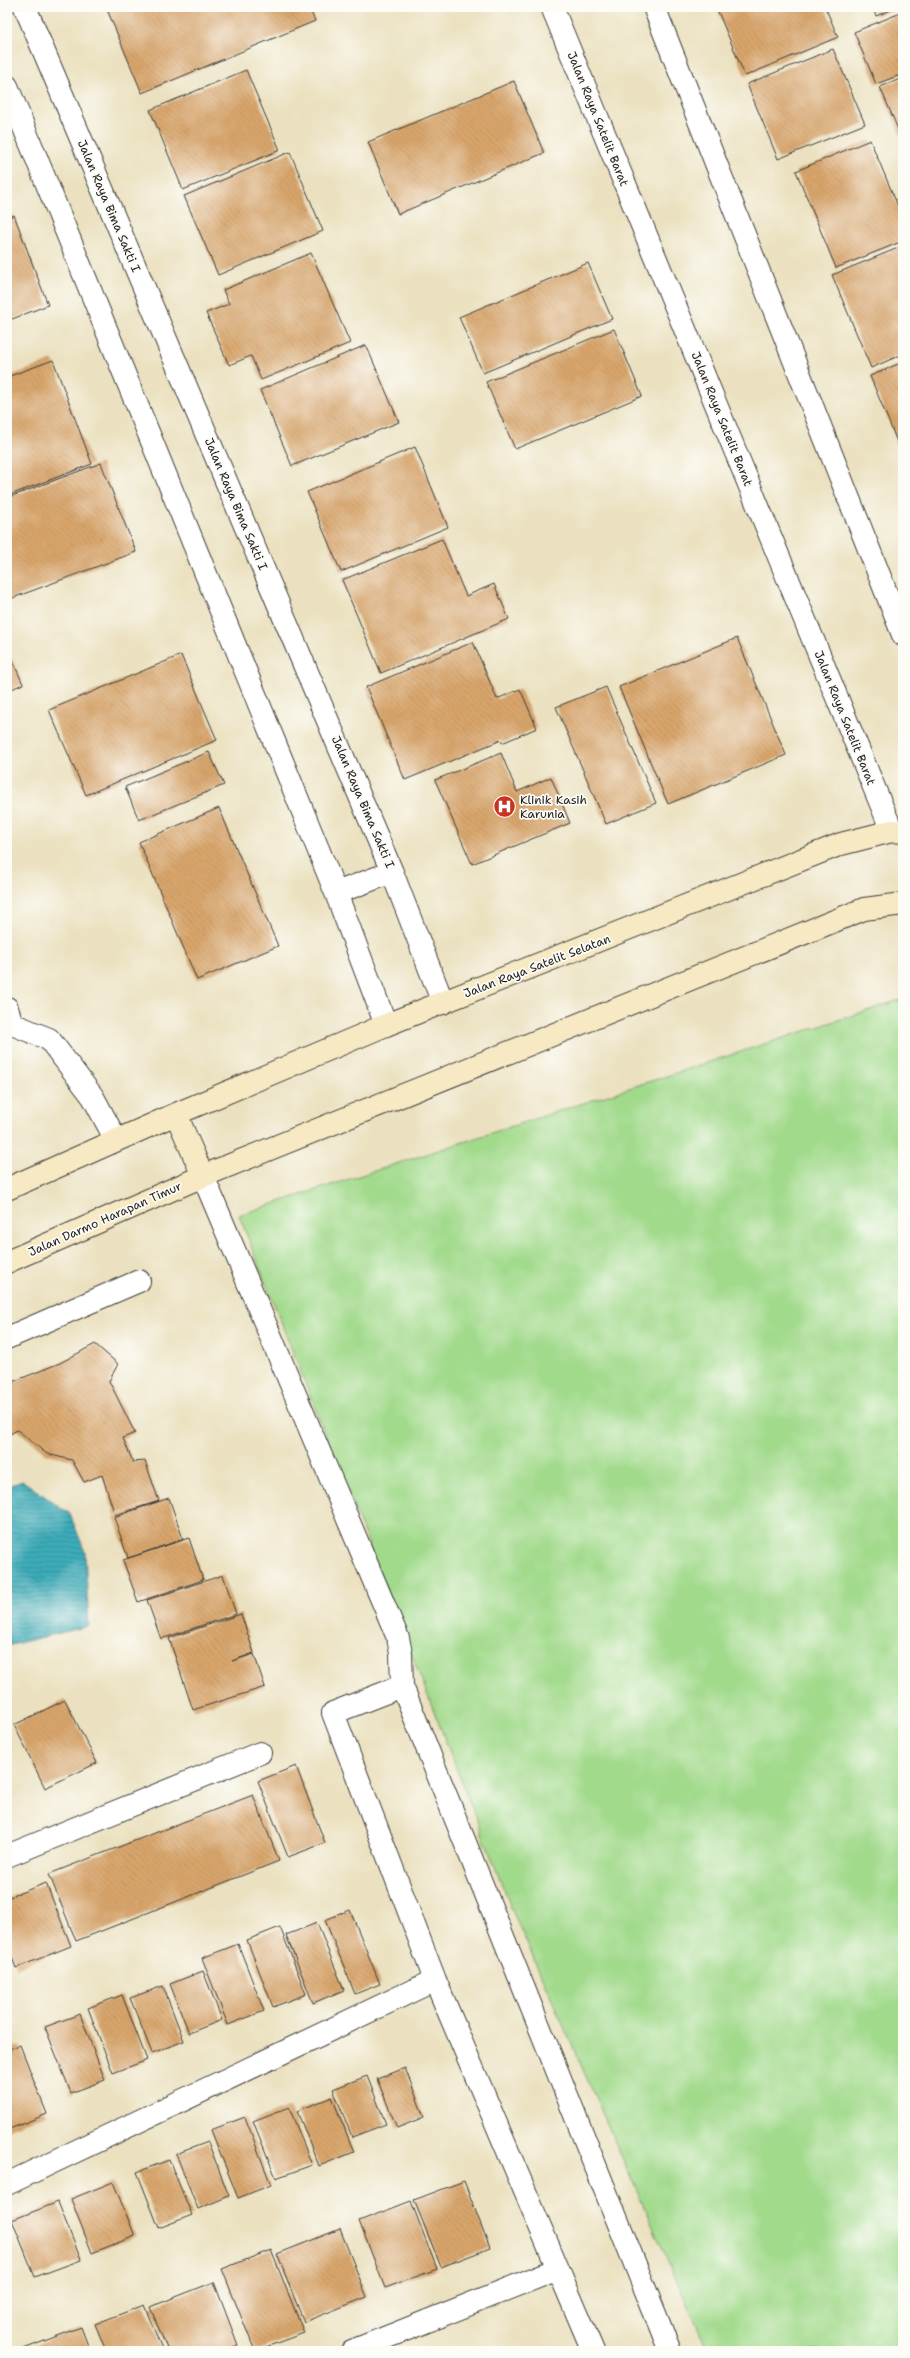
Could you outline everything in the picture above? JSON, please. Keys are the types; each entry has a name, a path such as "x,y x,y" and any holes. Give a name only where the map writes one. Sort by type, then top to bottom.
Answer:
{"main road":[{"name":"Jalan Raya Satelit Selatan","path":"176,1114 386,1025 841,844 898,831"},
{"path":"7,1189 176,1114 203,1176 864,909 903,904"},
{"name":"Jalan Darmo Harapan Timur","path":"7,1262 203,1176"}],"street":[{"name":"Jalan Raya Bima Sakti I","path":"25,7 392,872 443,1003"},
{"name":"Jalan Raya Satelit Barat","path":"552,7 898,831"},
{"path":"654,7 903,635"},
{"path":"7,86 336,894 386,1025"},
{"path":"336,894 392,872"},
{"path":"9,1019 49,1039 93,1097 116,1140"},
{"path":"203,1176 398,1638 401,1653 402,1686 670,2351"},
{"path":"7,1338 139,1281"},
{"path":"402,1686 333,1713 435,1980 593,2351"},
{"path":"7,1856 260,1753"},
{"path":"7,2184 435,1980"},
{"path":"352,2351 558,2269"}],"green space":[{"path":"903,999 903,2351 708,2351 512,1910 239,1215"}],"water":[{"path":"23,1481 70,1514 85,1552 89,1626 7,1646 7,1486"}],"building":[{"path":"106,7 309,7 315,21 142,93"},
{"path":"716,7 825,7 838,37 745,76"},
{"path":"872,7 899,7 876,16"},
{"path":"903,12 903,74 876,84 854,32"},
{"path":"833,49 865,124 778,159 747,84"},
{"path":"246,70 280,150 183,190 150,110"},
{"path":"903,78 903,141 880,87"},
{"path":"514,81 544,153 398,214 368,142"},
{"path":"870,140 903,218 903,241 836,268 796,171"},
{"path":"290,152 323,231 218,275 184,196"},
{"path":"14,215 48,305 7,321 7,218"},
{"path":"903,246 903,354 871,368 832,275"},
{"path":"311,253 350,343 261,380 251,356 229,365 206,313 229,304 223,290"},
{"path":"588,263 612,319 483,373 459,317"},
{"path":"614,329 642,396 515,449 486,382"},
{"path":"366,345 399,422 292,466 260,390"},
{"path":"53,360 92,464 7,496 7,377"},
{"path":"903,362 903,456 870,376"},
{"path":"415,447 448,527 341,572 307,492"},
{"path":"101,463 136,552 10,599 7,591 7,498"},
{"path":"442,539 466,596 494,584 509,619 381,673 342,580"},
{"path":"737,638 786,755 668,804 619,687"},
{"path":"473,642 497,699 520,689 537,728 502,743 501,740 405,780 366,687"},
{"path":"7,648 23,684 7,691"},
{"path":"181,655 217,740 86,795 49,710"},
{"path":"606,687 656,803 606,824 556,707"},
{"path":"209,752 224,785 139,820 125,787"},
{"name":"Klinik Kasih Karunia","path":"501,753 517,792 551,777 570,823 472,864 435,780"},
{"path":"219,808 278,946 197,980 139,842"},
{"path":"95,1344 118,1364 109,1381 135,1433 123,1438 133,1462 145,1461 159,1501 115,1515 102,1475 84,1482 72,1460 47,1454 17,1430 7,1436 7,1384 60,1363"},
{"path":"169,1498 183,1539 128,1558 114,1517"},
{"path":"189,1538 203,1580 138,1602 123,1560"},
{"path":"223,1575 236,1614 161,1639 147,1600"},
{"path":"241,1614 254,1653 232,1661 254,1654 265,1687 193,1710 169,1638"},
{"path":"65,1700 97,1763 45,1788 14,1725"},
{"path":"296,1766 325,1843 288,1857 258,1781"},
{"path":"253,1795 279,1861 76,1941 49,1874"},
{"path":"46,1883 71,1946 16,1968 7,1945 7,1898"},
{"path":"350,1910 380,1984 355,1994 325,1920"},
{"path":"317,1923 344,1990 313,2003 286,1935"},
{"path":"280,1927 306,1994 273,2007 247,1940"},
{"path":"238,1944 264,2011 228,2025 202,1958"},
{"path":"203,1971 222,2020 189,2033 170,1984"},
{"path":"163,1986 184,2041 152,2053 130,1998"},
{"path":"122,1995 147,2060 113,2073 88,2008"},
{"path":"80,2014 105,2080 71,2093 45,2027"},
{"path":"20,2045 47,2114 7,2130 7,2050"},
{"path":"405,2068 424,2117 397,2128 377,2079"},
{"path":"367,2076 386,2124 352,2137 333,2089"},
{"path":"332,2097 354,2152 319,2166 297,2111"},
{"path":"289,2107 312,2165 276,2178 253,2121"},
{"path":"245,2117 271,2185 238,2198 211,2130"},
{"path":"208,2142 229,2196 198,2209 176,2154"},
{"path":"169,2160 192,2215 159,2228 137,2172"},
{"path":"464,2181 490,2248 441,2267 414,2200"},
{"path":"113,2182 135,2236 92,2253 71,2199"},
{"path":"411,2201 437,2269 385,2288 359,2221"},
{"path":"58,2202 81,2260 35,2277 12,2220"},
{"path":"340,2229 367,2297 304,2322 277,2254"},
{"path":"271,2250 304,2333 255,2351 222,2269"},
{"path":"214,2282 238,2345 224,2351 168,2351 150,2307"},
{"path":"144,2305 163,2351 106,2351 95,2324"},
{"path":"81,2327 90,2351 21,2350"}],"place":[{"name":"Klinik Kasih Karunia","path":"505,807"}]}
